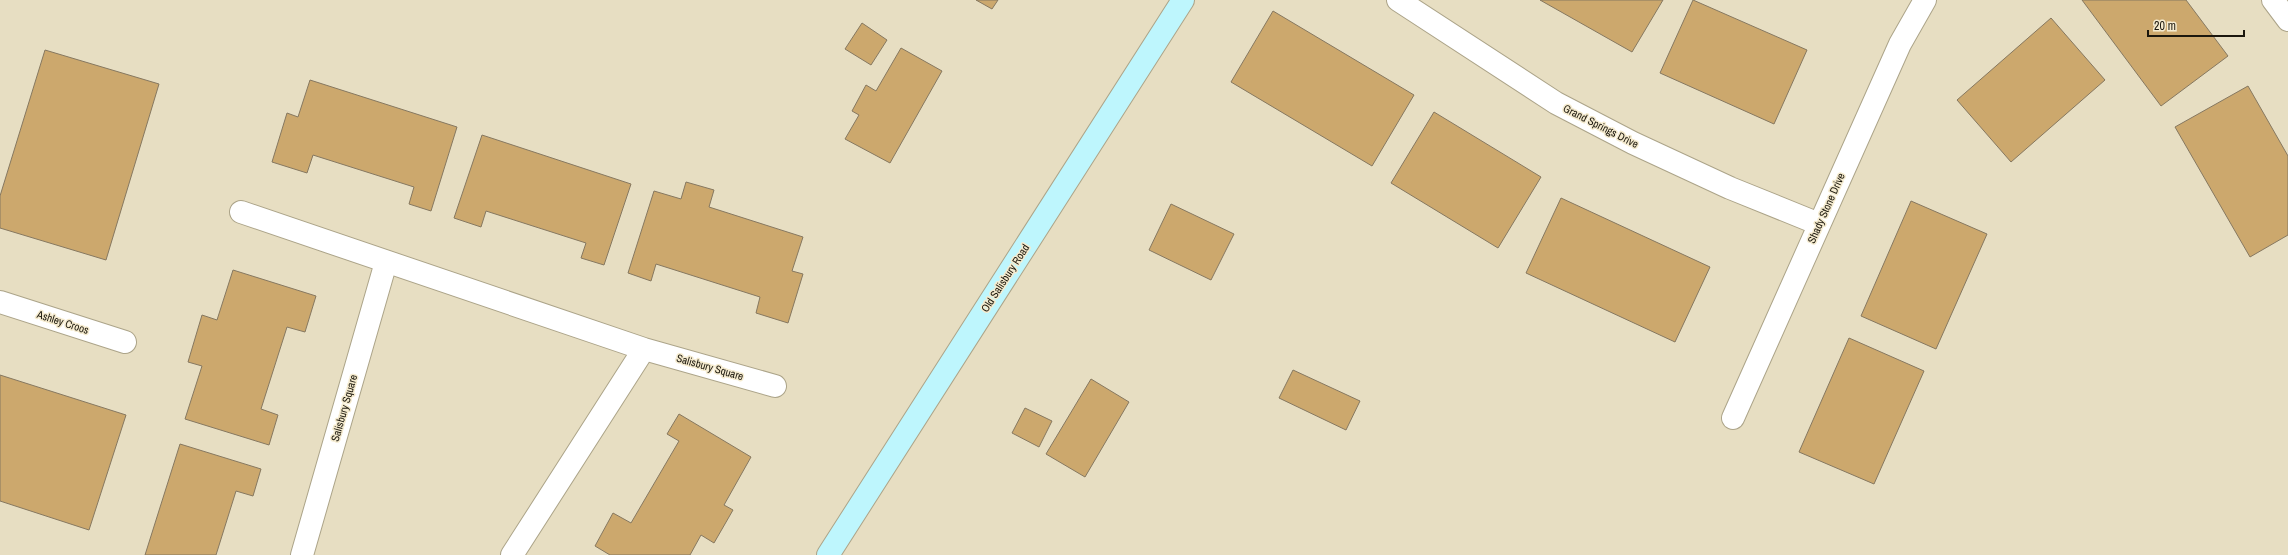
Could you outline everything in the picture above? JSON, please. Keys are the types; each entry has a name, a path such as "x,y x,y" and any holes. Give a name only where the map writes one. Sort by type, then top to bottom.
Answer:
{"main road":[{"name":"Old Salisbury Road","path":"828,555 1183,0"}],"street":[{"name":"Grand Springs Drive","path":"1398,0 1556,103 1633,143 1723,185 1819,224"},
{"name":"Shady Stone Drive","path":"1733,418 1900,44 1925,0"},
{"path":"2273,0 2288,20"},
{"name":"Salisbury Square","path":"241,212 644,349 775,386"},
{"name":"Salisbury Square","path":"302,555 386,262"},
{"name":"Ashley Croos","path":"0,302 125,342"},
{"path":"512,555 644,349"}],"building":[{"path":"976,0 998,0 992,9"},
{"path":"1540,0 1663,0 1632,52"},
{"path":"1693,0 1807,50 1774,124 1660,73"},
{"path":"2082,0 2186,0 2228,56 2161,106"},
{"path":"1273,11 1414,95 1372,166 1231,82"},
{"path":"2051,18 2105,80 2011,162 1957,100"},
{"path":"862,23 887,40 871,65 845,49"},
{"path":"901,48 942,71 890,163 845,139 859,115 852,111 866,85 876,91"},
{"path":"45,50 159,84 106,260 0,228 0,196"},
{"path":"310,80 457,127 431,211 409,204 414,187 313,155 307,173 272,162 287,113 298,117"},
{"path":"2248,86 2288,156 2288,235 2250,257 2175,127"},
{"path":"1434,112 1541,177 1498,248 1391,183"},
{"path":"482,135 631,184 604,265 581,258 586,243 486,211 481,227 454,218"},
{"path":"686,182 714,190 709,207 803,237 792,271 803,274 788,323 756,313 760,297 656,264 651,281 628,273 654,191 681,199"},
{"path":"1561,198 1710,267 1675,342 1526,273"},
{"path":"1911,201 1987,234 1936,349 1861,316"},
{"path":"1171,204 1234,234 1211,280 1149,250"},
{"path":"233,270 316,296 305,332 287,327 261,409 278,415 269,445 185,419 202,366 188,362 202,315 217,320"},
{"path":"1849,338 1924,371 1874,484 1799,452"},
{"path":"1293,370 1360,401 1346,430 1279,398"},
{"path":"0,375 126,415 89,530 0,501"},
{"path":"1091,379 1129,402 1085,477 1046,454"},
{"path":"1025,408 1052,421 1039,447 1012,433"},
{"path":"679,414 751,457 724,505 733,510 714,543 701,535 690,555 610,555 595,546 613,513 631,523 679,441 667,434"},
{"path":"180,444 261,469 253,496 236,491 216,555 145,555"}]}
